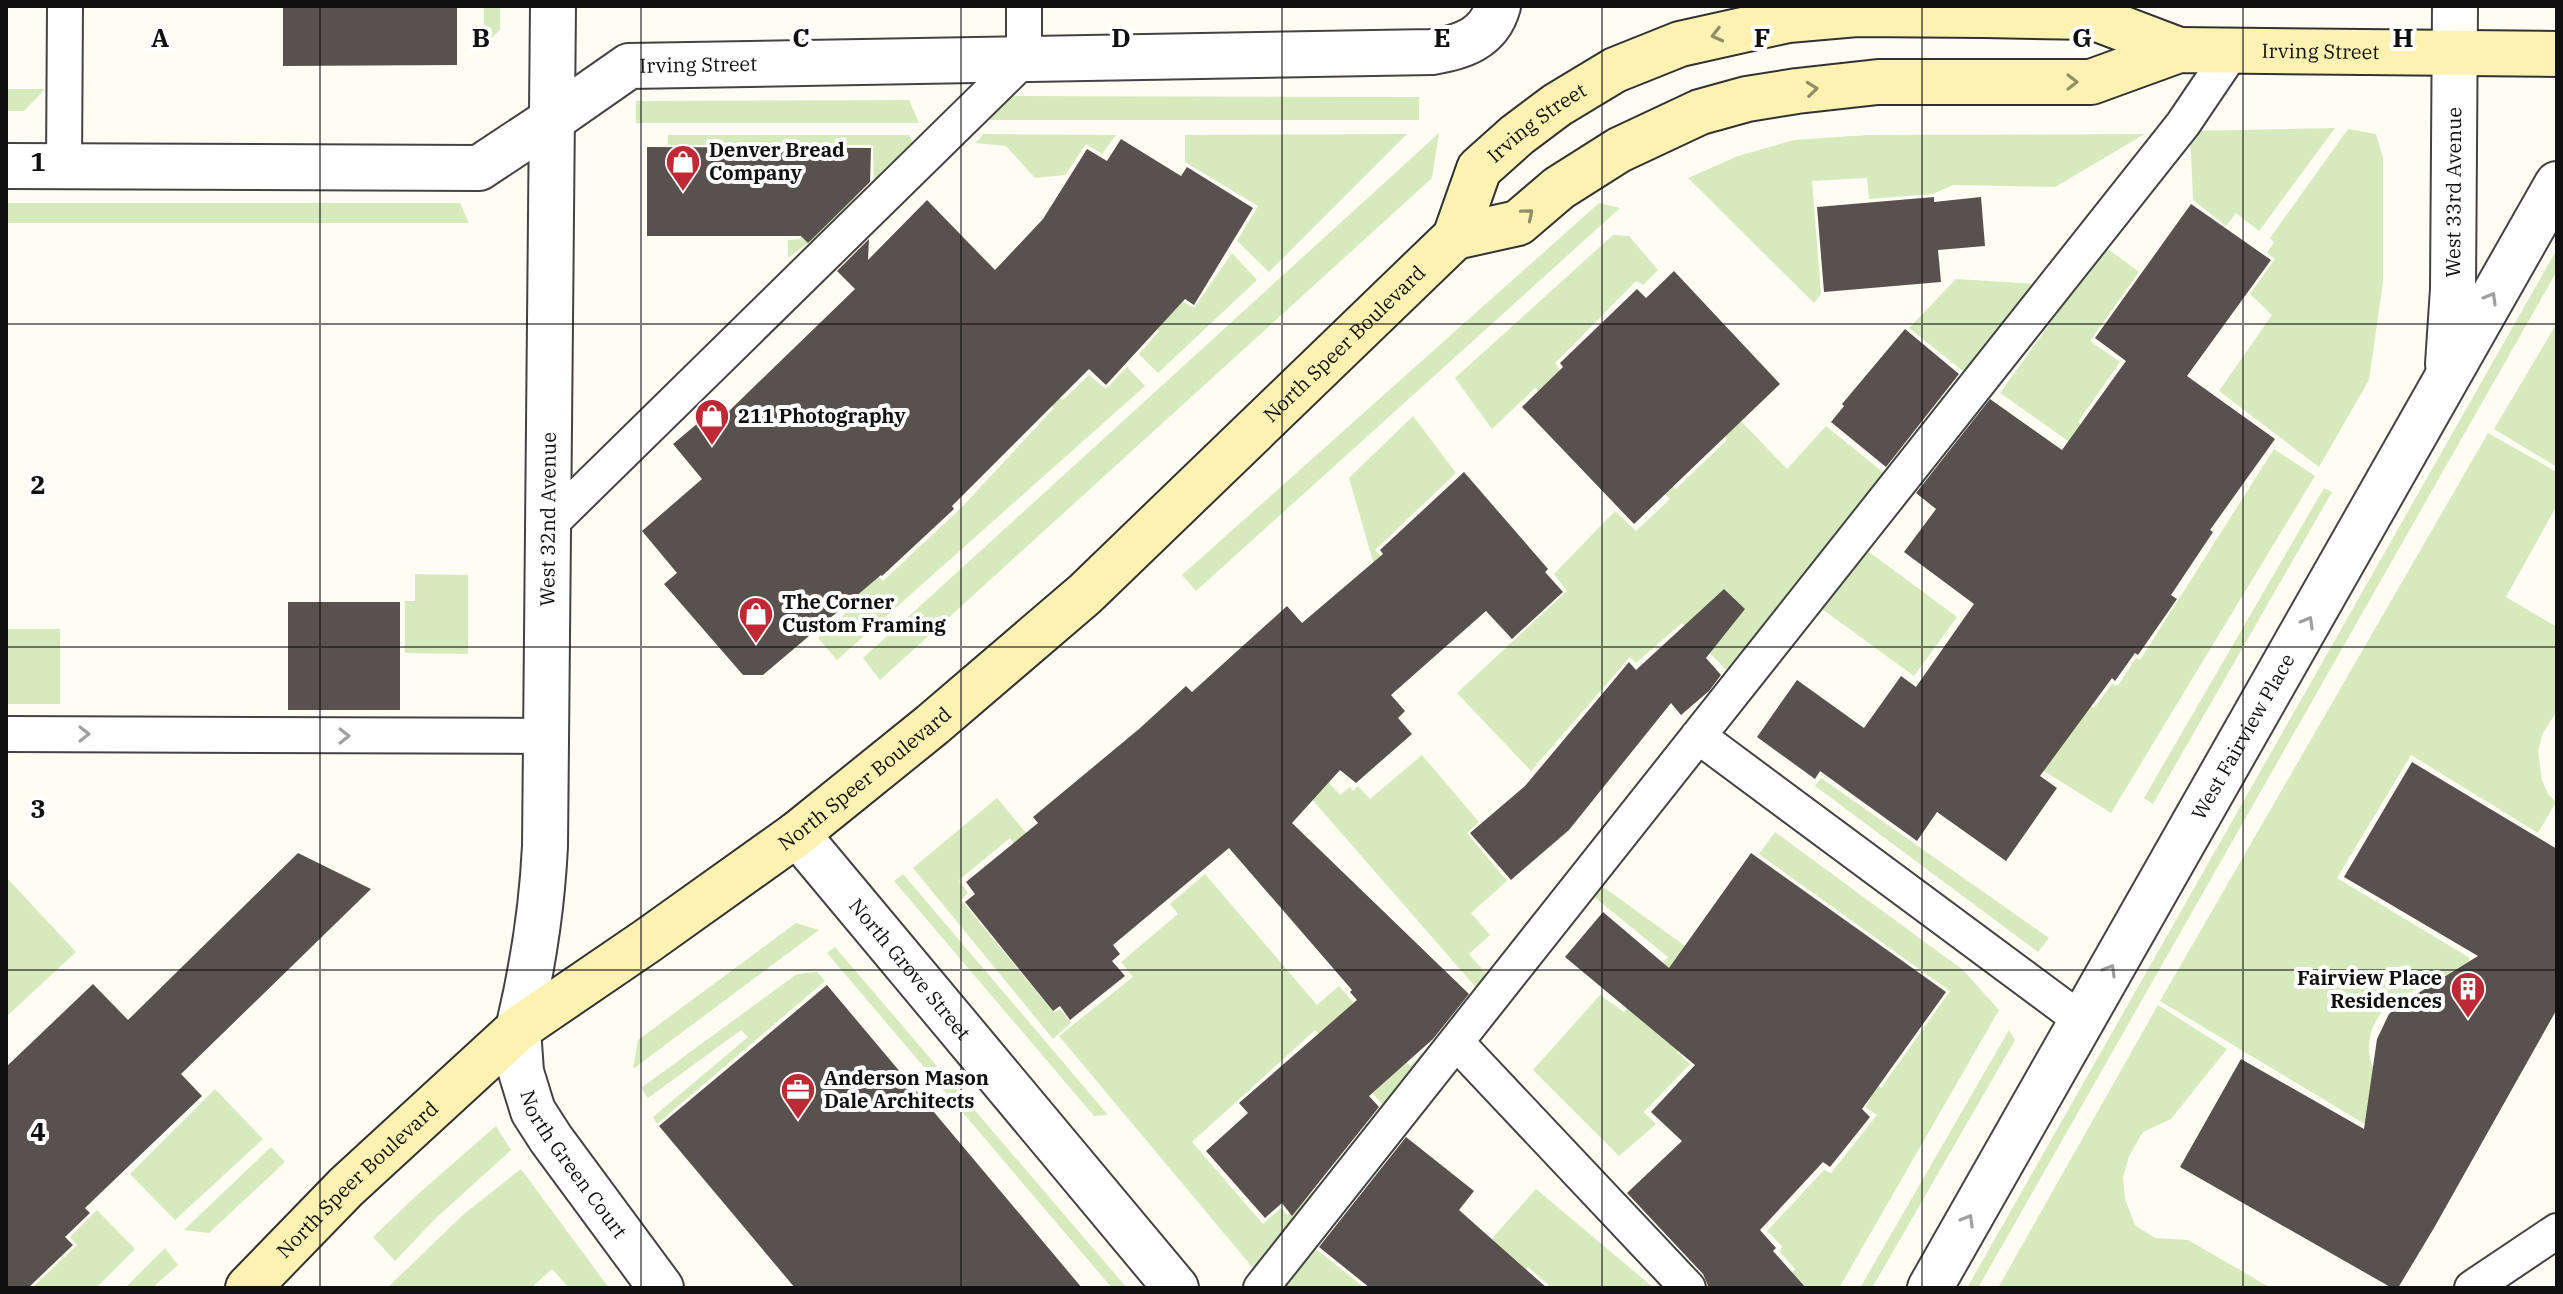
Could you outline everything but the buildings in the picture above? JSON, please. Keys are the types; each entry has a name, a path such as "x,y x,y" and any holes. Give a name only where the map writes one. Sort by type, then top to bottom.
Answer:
{"main road":[{"name":"Irving Street","path":"1455,237 1479,169 1517,135 1557,105 1615,70 1680,44 1788,20 1857,14 1984,11 2092,17 2179,50"},
{"name":"Irving Street","path":"1455,237 1518,223 1559,188 1619,150 1700,112 1747,99 1878,82 2091,82 2179,50 2557,54"},
{"name":"North Speer Boulevard","path":"248,1288 346,1187 518,1029 797,834 932,725 1085,594 1455,237"}],"street":[{"name":"West 32nd Avenue","path":"518,1029 533,966 543,886 550,524 553,6"},
{"name":"Irving Street","path":"6,166 479,168 629,66 1432,52 1460,47 1475,40 1487,28 1498,6"},
{"name":"West 33rd Avenue","path":"2446,378 2453,289 2455,6"},
{"name":"West Fairview Place","path":"1930,1288 2557,184"},
{"name":"North Grove Street","path":"797,834 1176,1288"},
{"name":"North Green Court","path":"518,1029 521,1072 533,1111 661,1288"}],"lane":[{"path":"64,166 65,6"},
{"path":"550,524 1024,59 1024,6"},
{"path":"1261,1288 2183,124 2233,50"},
{"path":"6,734 547,736"},
{"path":"1698,736 2081,1020"},
{"path":"1456,1042 1688,1288"},
{"path":"2472,1288 2557,1231"}],"green space":[{"path":"484,6 500,6 500,30 484,45"},
{"path":"6,89 45,89 24,111 6,111"},
{"path":"1011,96 1419,97 1419,120 989,120"},
{"path":"909,100 919,123 636,123 636,101"},
{"path":"2335,128 2259,231 2236,213 2226,226 2193,200 2190,131"},
{"path":"2348,129 2376,134 2383,158 2383,282 2369,380 2319,467 2219,391 2272,315 2250,294 2275,259 2267,253 2274,242 2270,238"},
{"path":"1439,133 1432,178 880,680 863,658"},
{"path":"983,134 1116,135 1102,154 1086,144 1065,175 1035,178 1006,146 976,143"},
{"path":"1407,134 1269,272 1237,241 1258,206 1185,162 1185,135"},
{"path":"2145,134 2055,187 1953,185 1933,194 1869,199 1867,178 1812,181 1821,294 1814,303 1688,178 1738,156 1794,140 1867,135"},
{"path":"668,135 909,135 913,142 874,194 873,145 668,145"},
{"path":"801,197 870,197 788,258 788,240 801,239"},
{"path":"6,203 460,203 469,223 6,223"},
{"path":"1599,203 1620,208 1196,591 1182,575"},
{"path":"1049,219 1194,308 1232,253 1257,280 1158,373 1139,354 1159,331 1046,225"},
{"path":"1613,235 1629,236 1658,270 1643,285 1636,281 1555,363 1563,374 1542,395 1535,388 1492,429 1455,378"},
{"path":"2105,247 2139,272 2090,341 2120,362 2078,422 2105,441 2092,458 2000,393"},
{"path":"2557,249 2557,271 1978,1288 1967,1288"},
{"path":"1956,279 2038,284 1968,375 1909,328"},
{"path":"961,307 1063,400 1089,375 1106,389 1127,367 1145,386 837,660 818,638 845,614 833,600 872,570 883,581 960,509 1054,408 954,311"},
{"path":"2557,323 2557,467 2494,429"},
{"path":"1413,416 1456,473 1375,550 1451,634 1399,652 1349,478"},
{"path":"1741,421 1787,469 1826,426 1890,478 1727,671 1682,623 1636,663 1630,657 1531,771 1457,693 1567,591 1554,574 1615,511 1636,531 1670,499 1650,477 1657,471 1676,489 1727,440 1725,435"},
{"path":"2488,433 2557,472 2557,505 2506,597 2557,627 2557,711 2543,733 2538,751 2542,780 2548,794 2556,802 2538,833 2411,755 2337,878 2470,958 2453,987 2423,988 2409,993 2384,1009 2376,1021 2370,1035 2369,1051 2381,1093 2376,1131 2160,1001"},
{"path":"2274,449 2315,476 2111,813 2036,766 2080,700 2094,708 2112,684 2118,686 2136,658 2140,660"},
{"path":"2324,488 2332,492 2153,804 2144,798"},
{"path":"1865,549 1957,617 1914,676 1822,609"},
{"path":"415,574 468,575 468,654 405,653 405,601 415,601"},
{"path":"6,629 60,629 60,704 6,704"},
{"path":"1422,755 1479,822 1467,833 1507,881 1471,913 1490,935 1469,954 1492,980 1479,991 1303,789 1321,774 1340,795 1350,787 1353,791 1358,786 1370,799"},
{"path":"1821,778 2049,938 2038,952 1815,786"},
{"path":"997,798 1032,840 1019,850 1010,838 959,880 968,893 961,900 1054,1013 1060,1009 1071,1023 1053,1039 913,868"},
{"path":"1775,832 1963,970 1999,1010 1839,1288 1777,1288 1795,1269 1780,1252 1782,1246 1767,1231 1824,1170 1831,1173 1877,1115 1865,1107 1870,1100 1776,1025 1782,1017 1881,1088 1950,991 1759,854"},
{"path":"903,874 1108,1115 1094,1116 894,881"},
{"path":"1205,874 1317,1005 1339,986 1410,1066 1437,1039 1385,1107 1315,1030 1192,1142 1263,1224 1281,1208 1287,1215 1335,1171 1253,1268 1059,1036 1133,977 1121,962 1178,914 1170,904"},
{"path":"6,877 76,952 6,1017"},
{"path":"1602,886 1778,1013 1716,1003 1677,1052 1690,1064 1644,1112 1656,1124 1619,1156 1533,1070 1600,995 1624,1012 1668,957 1593,896"},
{"path":"796,923 819,930 633,1069 638,1040"},
{"path":"835,947 1127,1288 1112,1288 827,953"},
{"path":"817,972 825,981 657,1124 653,1117 748,1037 741,1030 648,1098 641,1088 797,974"},
{"path":"2158,1005 2227,1049 2171,1119 2143,1132 2129,1156 2123,1177 2125,1199 2135,1225 2155,1238 2188,1240 2271,1288 1998,1288"},
{"path":"2009,1030 2015,1040 1872,1288 1860,1288"},
{"path":"215,1089 263,1139 175,1220 130,1174"},
{"path":"496,1126 511,1150 435,1219 395,1261 373,1237"},
{"path":"271,1147 285,1162 209,1233 184,1230"},
{"path":"521,1169 609,1288 569,1288 552,1269 531,1288 387,1288 465,1213"},
{"path":"1536,1189 1654,1288 1552,1288 1528,1267 1517,1280 1453,1288"},
{"path":"97,1210 135,1249 96,1288 32,1288 77,1245 70,1237"},
{"path":"1311,1245 1365,1288 1279,1288"},
{"path":"165,1248 178,1265 152,1288 125,1288"}],"place":[{"name":"Denver Bread Company","path":"683,193"},
{"name":"211 Photography","path":"712,447"},
{"name":"The Corner Custom Framing","path":"756,645"},
{"name":"Fairview Place Residences","path":"2468,1020"},
{"name":"Anderson Mason Dale Architects","path":"798,1121"}]}
